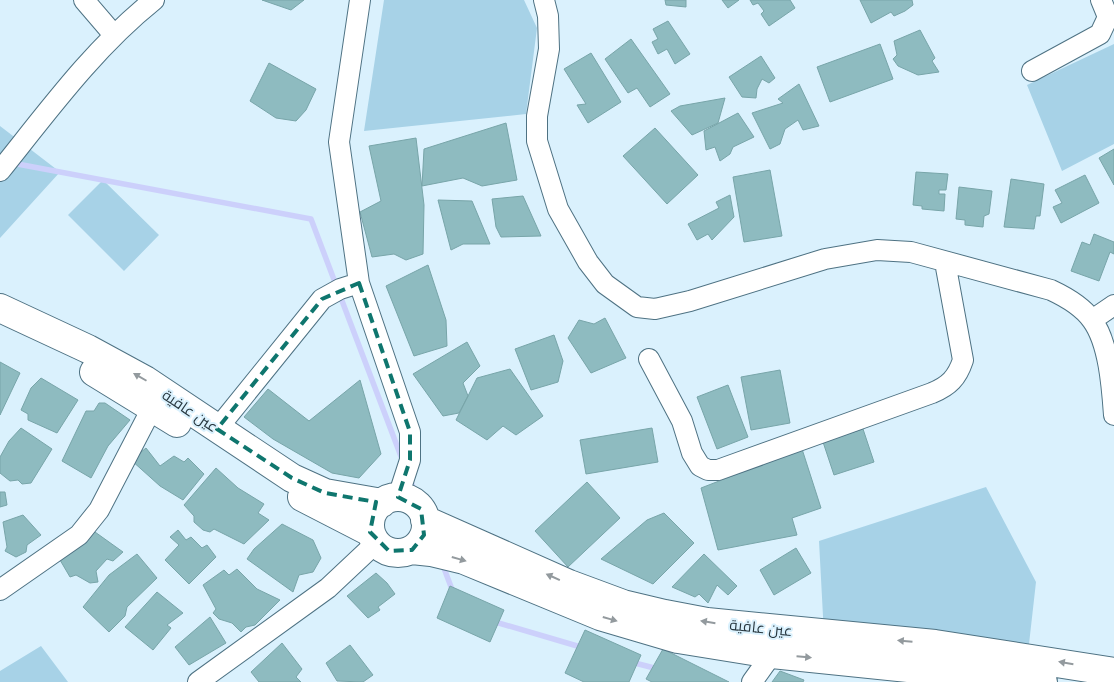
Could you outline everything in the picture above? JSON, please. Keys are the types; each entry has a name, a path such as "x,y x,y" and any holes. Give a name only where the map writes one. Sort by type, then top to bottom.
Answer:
{"main road":[{"name":"عين عافية","path":"0,308 88,349 145,380 292,478 325,493 390,500"},
{"name":"عين عافية","path":"0,328 85,366 324,510 374,537"},
{"path":"390,500 413,502 420,508 425,520 424,535 412,550 389,551 374,537 373,514 390,500"},
{"name":"عين عافية","path":"425,520 569,584 623,604 666,614 717,623 936,644 1114,672"},
{"name":"عين عافية","path":"412,550 431,552 464,560 600,616 678,639 772,654 1043,682"}],"street":[{"path":"84,0 114,35"},
{"path":"0,171 94,56 114,35 154,0"},
{"path":"360,0 339,142 359,284 410,432 410,460 390,500"},
{"path":"544,0 548,16 550,49 537,116 537,141 558,208 588,262 605,284 621,297 637,307 655,309 690,301 825,259 877,250 912,252 1051,290 1070,300 1092,320 1102,340 1111,381 1114,415"},
{"path":"1032,71 1100,34 1108,16 1102,0"},
{"path":"650,359 682,421 692,453 700,466 708,470 718,470 932,394 951,383 959,373 963,360 945,262"},
{"path":"216,429 322,299 340,288 359,284"},
{"path":"1092,320 1114,305"},
{"path":"0,590 79,535 98,510 152,408"},
{"path":"198,682 328,588 374,537"},
{"path":"752,682 772,654"}],"highlighted area":[{"path":"359,283 410,432 410,460 398,497 421,509 424,535 412,550 389,551 370,532 376,502 325,493 292,478 217,429 322,299"}],"shaded area":[{"path":"384,0 524,0 537,28 526,114 364,131"},
{"path":"1114,44 1114,144 1062,171 1027,85"},
{"path":"0,126 60,172 0,238"},
{"path":"103,180 159,235 124,271 68,215"},
{"path":"986,487 1036,582 1029,644 824,635 819,541"},
{"path":"41,646 68,682 0,682 0,671"}],"building":[{"path":"262,0 304,0 291,10"},
{"path":"665,0 686,0 686,7 666,5"},
{"path":"722,0 739,0 728,8"},
{"path":"750,0 790,0 795,8 769,26 761,14 764,11 758,3 753,5"},
{"path":"860,0 912,0 913,5 894,16 891,12 871,23"},
{"path":"668,21 690,54 675,64 667,49 658,54 652,42 658,39 653,29"},
{"path":"920,30 935,58 932,61 939,72 918,75 898,66 893,59 897,55 894,41"},
{"path":"631,39 670,94 650,107 637,88 628,93 605,59"},
{"path":"880,44 893,79 830,102 817,67"},
{"path":"591,53 621,102 588,123 577,105 586,104 564,69"},
{"path":"761,56 775,78 769,83 762,79 757,89 756,98 742,97 729,77"},
{"path":"269,63 316,89 306,110 296,121 276,118 250,101"},
{"path":"799,84 819,126 803,130 798,120 785,129 780,144 770,149 752,113 783,103 778,99"},
{"path":"725,98 718,123 692,135 671,111 680,106"},
{"path":"738,113 754,137 733,147 730,154 720,161 715,147 706,150 704,131"},
{"path":"506,123 517,180 482,186 463,178 422,186 424,149"},
{"path":"655,128 698,175 667,204 623,156"},
{"path":"416,138 424,205 423,254 406,260 394,254 372,257 360,212 381,201 369,146"},
{"path":"1114,149 1114,185 1099,158"},
{"path":"770,170 782,236 744,242 733,177"},
{"path":"916,172 948,174 946,190 939,190 939,194 945,194 944,211 922,209 922,206 913,205"},
{"path":"1085,175 1099,203 1061,223 1053,207 1062,203 1055,190"},
{"path":"1011,179 1044,184 1040,216 1036,216 1034,229 1004,227"},
{"path":"959,187 992,191 989,214 984,216 983,227 965,225 965,220 956,219"},
{"path":"730,195 734,217 712,240 708,234 697,240 688,224 719,208 716,202"},
{"path":"523,196 541,236 501,237 496,227 492,199"},
{"path":"438,200 472,201 490,244 463,244 451,250"},
{"path":"1094,234 1114,242 1114,254 1110,252 1099,281 1071,271 1082,242 1090,245"},
{"path":"428,265 446,320 447,346 414,356 386,286"},
{"path":"605,318 626,358 591,373 568,338 579,320 594,324"},
{"path":"554,335 563,361 558,382 531,390 515,349"},
{"path":"467,342 480,366 463,383 468,396 459,413 443,416 413,374"},
{"path":"0,362 20,373 0,415"},
{"path":"510,369 543,416 516,435 503,426 487,440 456,420 477,378"},
{"path":"780,370 790,423 751,430 741,377"},
{"path":"41,378 78,400 57,433 28,420 28,414 21,410 31,388"},
{"path":"360,380 381,454 359,478 332,473 273,439 244,417 268,389 309,421"},
{"path":"728,385 748,437 717,449 697,397"},
{"path":"99,403 105,403 130,420 108,446 91,478 62,461 86,411 94,411"},
{"path":"21,428 52,449 31,483 22,484 18,480 10,481 0,473 0,457 9,441"},
{"path":"652,428 658,462 586,474 580,440"},
{"path":"863,429 874,462 834,475 823,442"},
{"path":"146,448 160,466 174,456 184,462 188,458 204,474 183,500 160,486 131,460"},
{"path":"802,449 821,508 792,518 797,535 718,550 701,488"},
{"path":"216,468 238,488 264,504 258,513 269,520 244,544 214,529 210,532 203,530 194,522 194,516 184,505"},
{"path":"587,482 620,518 568,567 535,531"},
{"path":"0,492 5,492 7,505 0,507"},
{"path":"664,513 694,543 653,584 601,559 647,520"},
{"path":"23,515 41,535 27,545 26,552 16,557 5,551 7,547 3,522"},
{"path":"282,524 313,540 321,558 313,572 299,575 293,592 247,559 254,549"},
{"path":"178,530 186,540 191,537 202,548 207,545 216,557 189,584 165,560 179,545 170,537"},
{"path":"95,532 123,552 113,561 107,559 96,571 98,582 90,583 76,575 70,577 60,560 66,544 86,538"},
{"path":"796,548 811,573 774,595 760,570"},
{"path":"137,554 157,578 127,607 125,616 109,632 83,607 109,575"},
{"path":"704,554 737,586 728,595 717,585 708,603 699,594 695,597 672,587"},
{"path":"237,569 257,589 280,600 255,625 246,627 241,632 232,623 219,619 213,613 216,609 203,585 224,570 229,575"},
{"path":"376,573 395,594 378,607 380,610 368,618 347,596"},
{"path":"450,586 504,610 490,642 437,618"},
{"path":"157,592 183,613 167,625 171,628 153,650 125,627"},
{"path":"210,617 226,643 189,665 175,647"},
{"path":"585,630 641,655 629,682 584,682 565,673"},
{"path":"282,643 302,669 296,677 301,682 259,682 251,672"},
{"path":"350,645 373,675 363,682 337,681 326,663"},
{"path":"663,649 729,682 652,682 646,679"},
{"path":"780,671 804,680 803,682 772,682"}],"waterway":[{"path":"12,163 311,219 402,459"},
{"path":"410,479 422,513"},
{"path":"442,563 453,592"},
{"path":"492,621 584,648"},
{"path":"631,662 658,669"}]}
